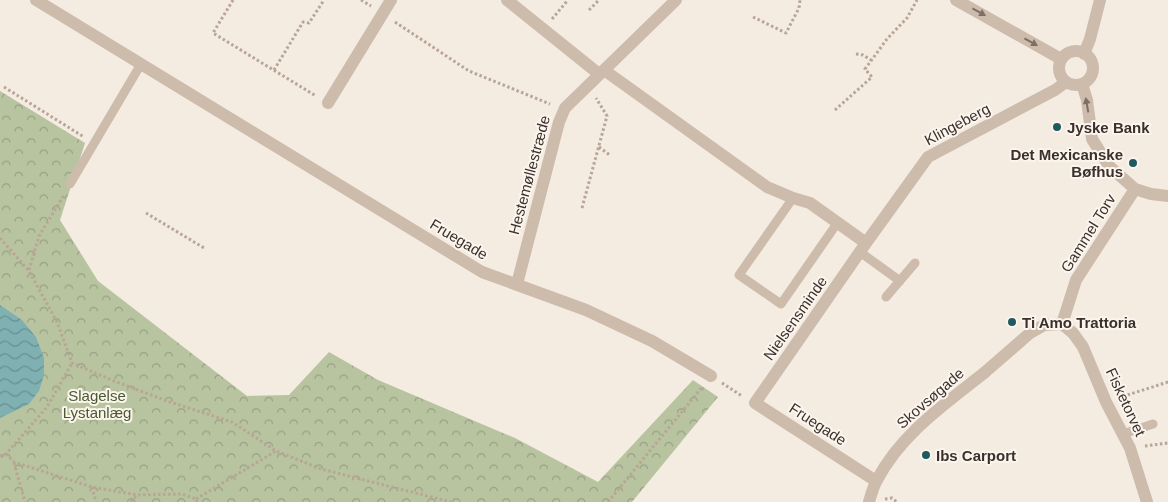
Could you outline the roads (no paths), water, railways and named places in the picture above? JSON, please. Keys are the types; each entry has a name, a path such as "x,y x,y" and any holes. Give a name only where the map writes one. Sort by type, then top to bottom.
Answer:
{"street":[{"name":"Fruegade","path":"36,0 482,272 586,310 652,341 711,376"},
{"path":"328,103 391,0"},
{"path":"507,0 544,30 602,72 767,187 810,203 838,222 863,248"},
{"name":"Hestemøllestræde","path":"517,284 559,122 565,108 676,0"},
{"path":"956,0 1062,59"},
{"path":"1084,54 1100,0"},
{"path":"1072,52 1084,54 1092,63 1091,76 1082,84 1076,85 1066,82 1061,75 1059,67 1062,59 1066,54 1072,52"},
{"name":"Klingeberg","path":"863,248 928,157 1055,90 1066,82"},
{"name":"Gammel Torv","path":"1062,324 1076,280 1135,189 1109,166 1092,139 1087,100 1082,84"},
{"path":"1135,189 1151,194 1168,196"},
{"name":"Nielsensminde","path":"755,403 863,248"},
{"name":"Skovsøgade","path":"869,502 876,482 884,469 920,425 1030,333 1044,325 1062,324"},
{"name":"Fisketorvet","path":"1062,324 1073,334 1082,347 1106,402 1130,448 1147,502"},
{"name":"Fruegade","path":"755,403 876,482"}],"lane":[{"path":"70,184 141,64"},
{"path":"793,198 739,275 781,304 838,222"},
{"path":"863,248 900,281"},
{"path":"886,297 915,263"},
{"path":"1123,434 1153,424"}],"water":[{"path":"0,305 22,320 36,337 44,358 44,375 39,391 29,404 0,418"}],"place":[{"name":"Jyske Bank","path":"1057,127"},
{"name":"Det Mexicanske Bøfhus","path":"1133,163"},
{"name":"Ti Amo Trattoria","path":"1012,322"},
{"name":"Ibs Carport","path":"926,455"}],"park label":[{"name":"Slagelse Lystanlæg","path":"97,404"}]}
